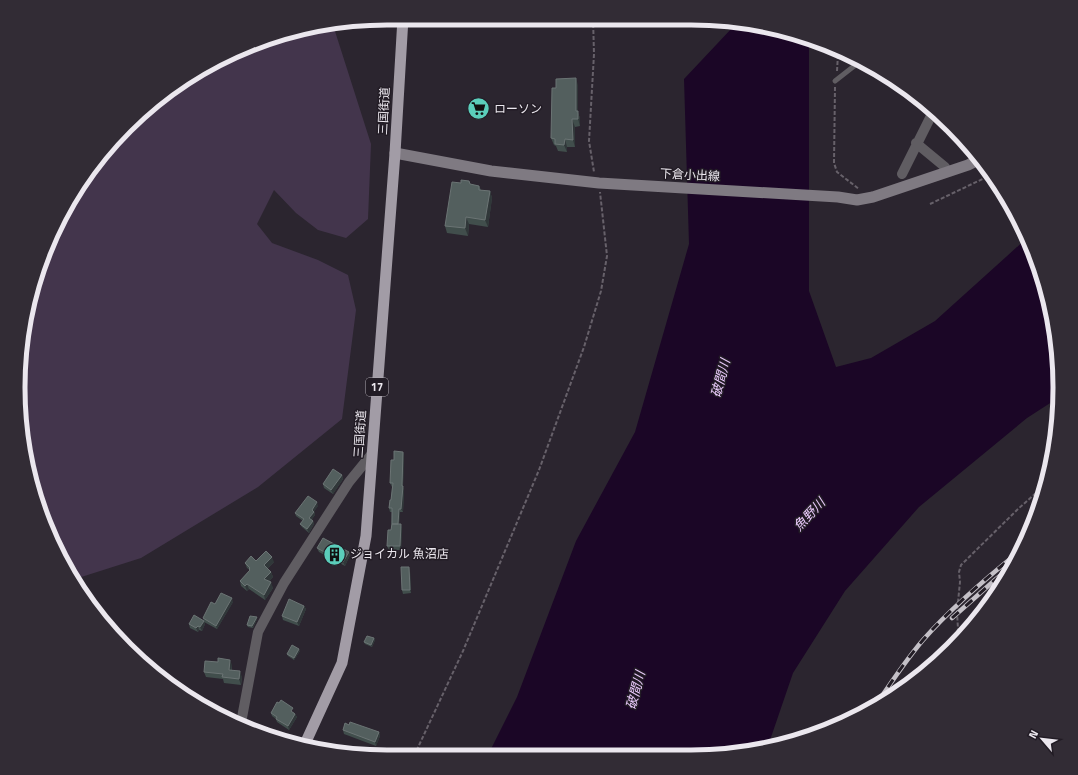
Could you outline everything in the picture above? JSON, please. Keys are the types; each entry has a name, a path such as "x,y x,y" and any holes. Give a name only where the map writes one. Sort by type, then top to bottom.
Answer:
{"highway":[{"name":"三国街道","path":"306,741 342,663 366,536 395,152 403,25"}],"main road":[{"name":"下倉小出線","path":"395,152 491,171 601,183 838,197 857,200 873,197 974,162"}],"street":[{"path":"902,174 916,143 931,116"},
{"path":"916,143 945,166 947,172"},
{"path":"242,719 258,632 288,577 349,482 372,455"}],"lane":[{"path":"835,81 856,65"}],"path":[{"path":"417,750 475,623 539,470 584,347 601,291 607,256 601,183 589,141 594,54 593,25"},
{"path":"838,57 835,81 834,163 837,172 859,189 873,197"},
{"path":"930,204 986,178"},
{"path":"957,634 960,582 959,572 961,565 1038,491"}],"shaded area":[{"path":"334,29 371,144 368,219 346,238 318,230 296,213 274,190 257,224 272,243 318,260 348,275 356,310 342,419 258,487 141,558 79,578 62,548 44,504 37,481 28,435 25,388 28,340 37,294 44,271 62,227 86,186 115,148 148,115 186,86 227,62 271,44 294,37"}],"water":[{"path":"732,28 784,37 809,45 809,291 836,367 871,358 935,321 1022,242 1034,271 1046,317 1052,364 1052,402 1027,418 919,507 845,591 793,673 770,741 738,747 690,750 490,750 517,697 576,541 635,432 689,244 684,79"}],"building":[{"path":"576,78 576,111 578,111 578,119 572,119 573,140 565,139 564,145 555,144 555,139 551,138 552,88 556,88 556,79"},
{"path":"461,180 469,181 470,184 479,186 479,190 490,191 485,220 466,217 465,228 445,226 452,182 461,183"},
{"path":"394,451 403,452 403,486 398,524 392,524 392,508 389,508 393,483 390,483 391,460 394,460"},
{"path":"333,469 342,475 331,490 323,484"},
{"path":"308,496 317,502 312,510 314,512 309,518 313,521 307,529 300,524 304,519 295,513"},
{"path":"392,524 401,524 400,546 387,546 388,530 391,530"},
{"name":"ジョイカル 魚沼店","path":"323,538 349,552 343,562 317,548"},
{"path":"266,551 272,557 264,565 271,572 264,579 271,582 264,595 247,584 245,586 240,581 250,570 245,563 251,556 256,561"},
{"path":"401,567 409,567 410,590 402,590"},
{"path":"221,593 232,598 216,626 203,618 211,602 215,604"},
{"path":"289,599 304,606 297,622 282,616"},
{"path":"194,615 204,621 200,627 198,626 196,628 189,624"},
{"path":"250,616 257,617 252,626 247,625"},
{"path":"367,636 374,638 371,645 364,642"},
{"path":"292,645 299,649 294,658 287,654"},
{"path":"218,658 230,660 229,670 240,671 239,679 222,677 223,674 204,672 205,661 218,662"},
{"path":"281,700 293,708 291,711 295,714 288,726 276,719 277,717 271,713 277,702 279,703"},
{"path":"350,722 379,732 375,742 343,730 345,723 349,725"}],"railway":[{"path":"883,694 911,655 945,616 1009,560"},
{"path":"952,618 1000,576"}],"place":[{"name":"ローソン","path":"478,109"},
{"name":"ジョイカル 魚沼店","path":"334,554"}],"water label":[{"name":"破間川","path":"720,378"},
{"name":"魚野川","path":"809,514"},
{"name":"破間川","path":"635,690"}]}
